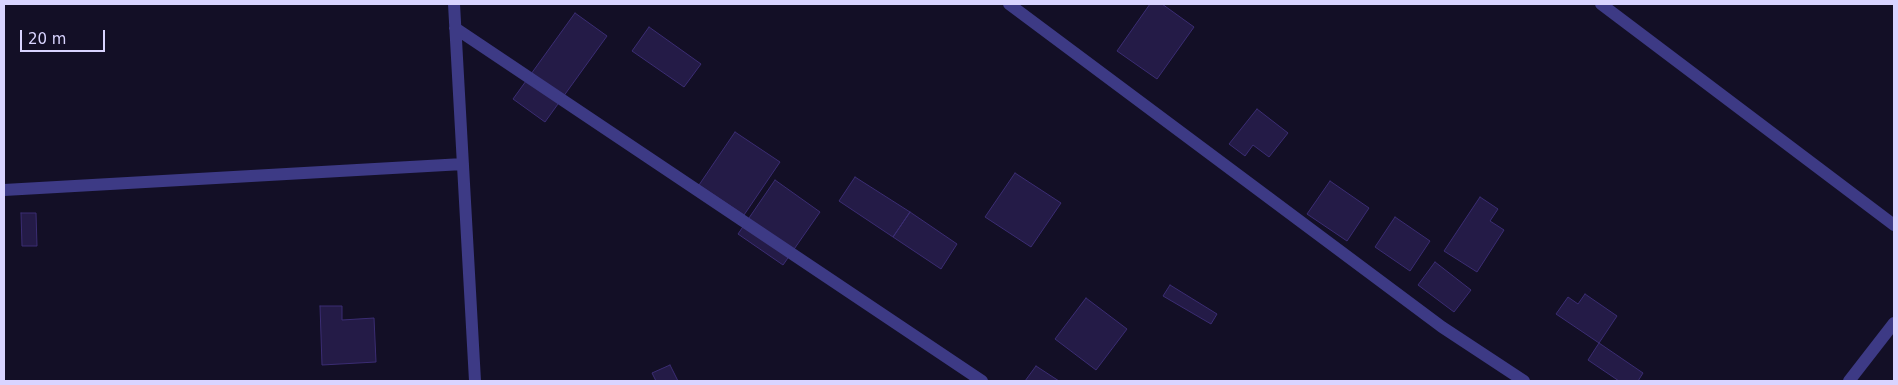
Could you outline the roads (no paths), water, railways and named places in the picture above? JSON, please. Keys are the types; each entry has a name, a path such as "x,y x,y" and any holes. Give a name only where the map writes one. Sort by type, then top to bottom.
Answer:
{"street":[{"path":"454,4 476,381"},
{"path":"1009,4 1442,327 1524,381"},
{"path":"1601,4 1894,225"},
{"path":"455,28 982,381"},
{"path":"4,190 463,164"},
{"path":"1849,381 1894,323"}]}
